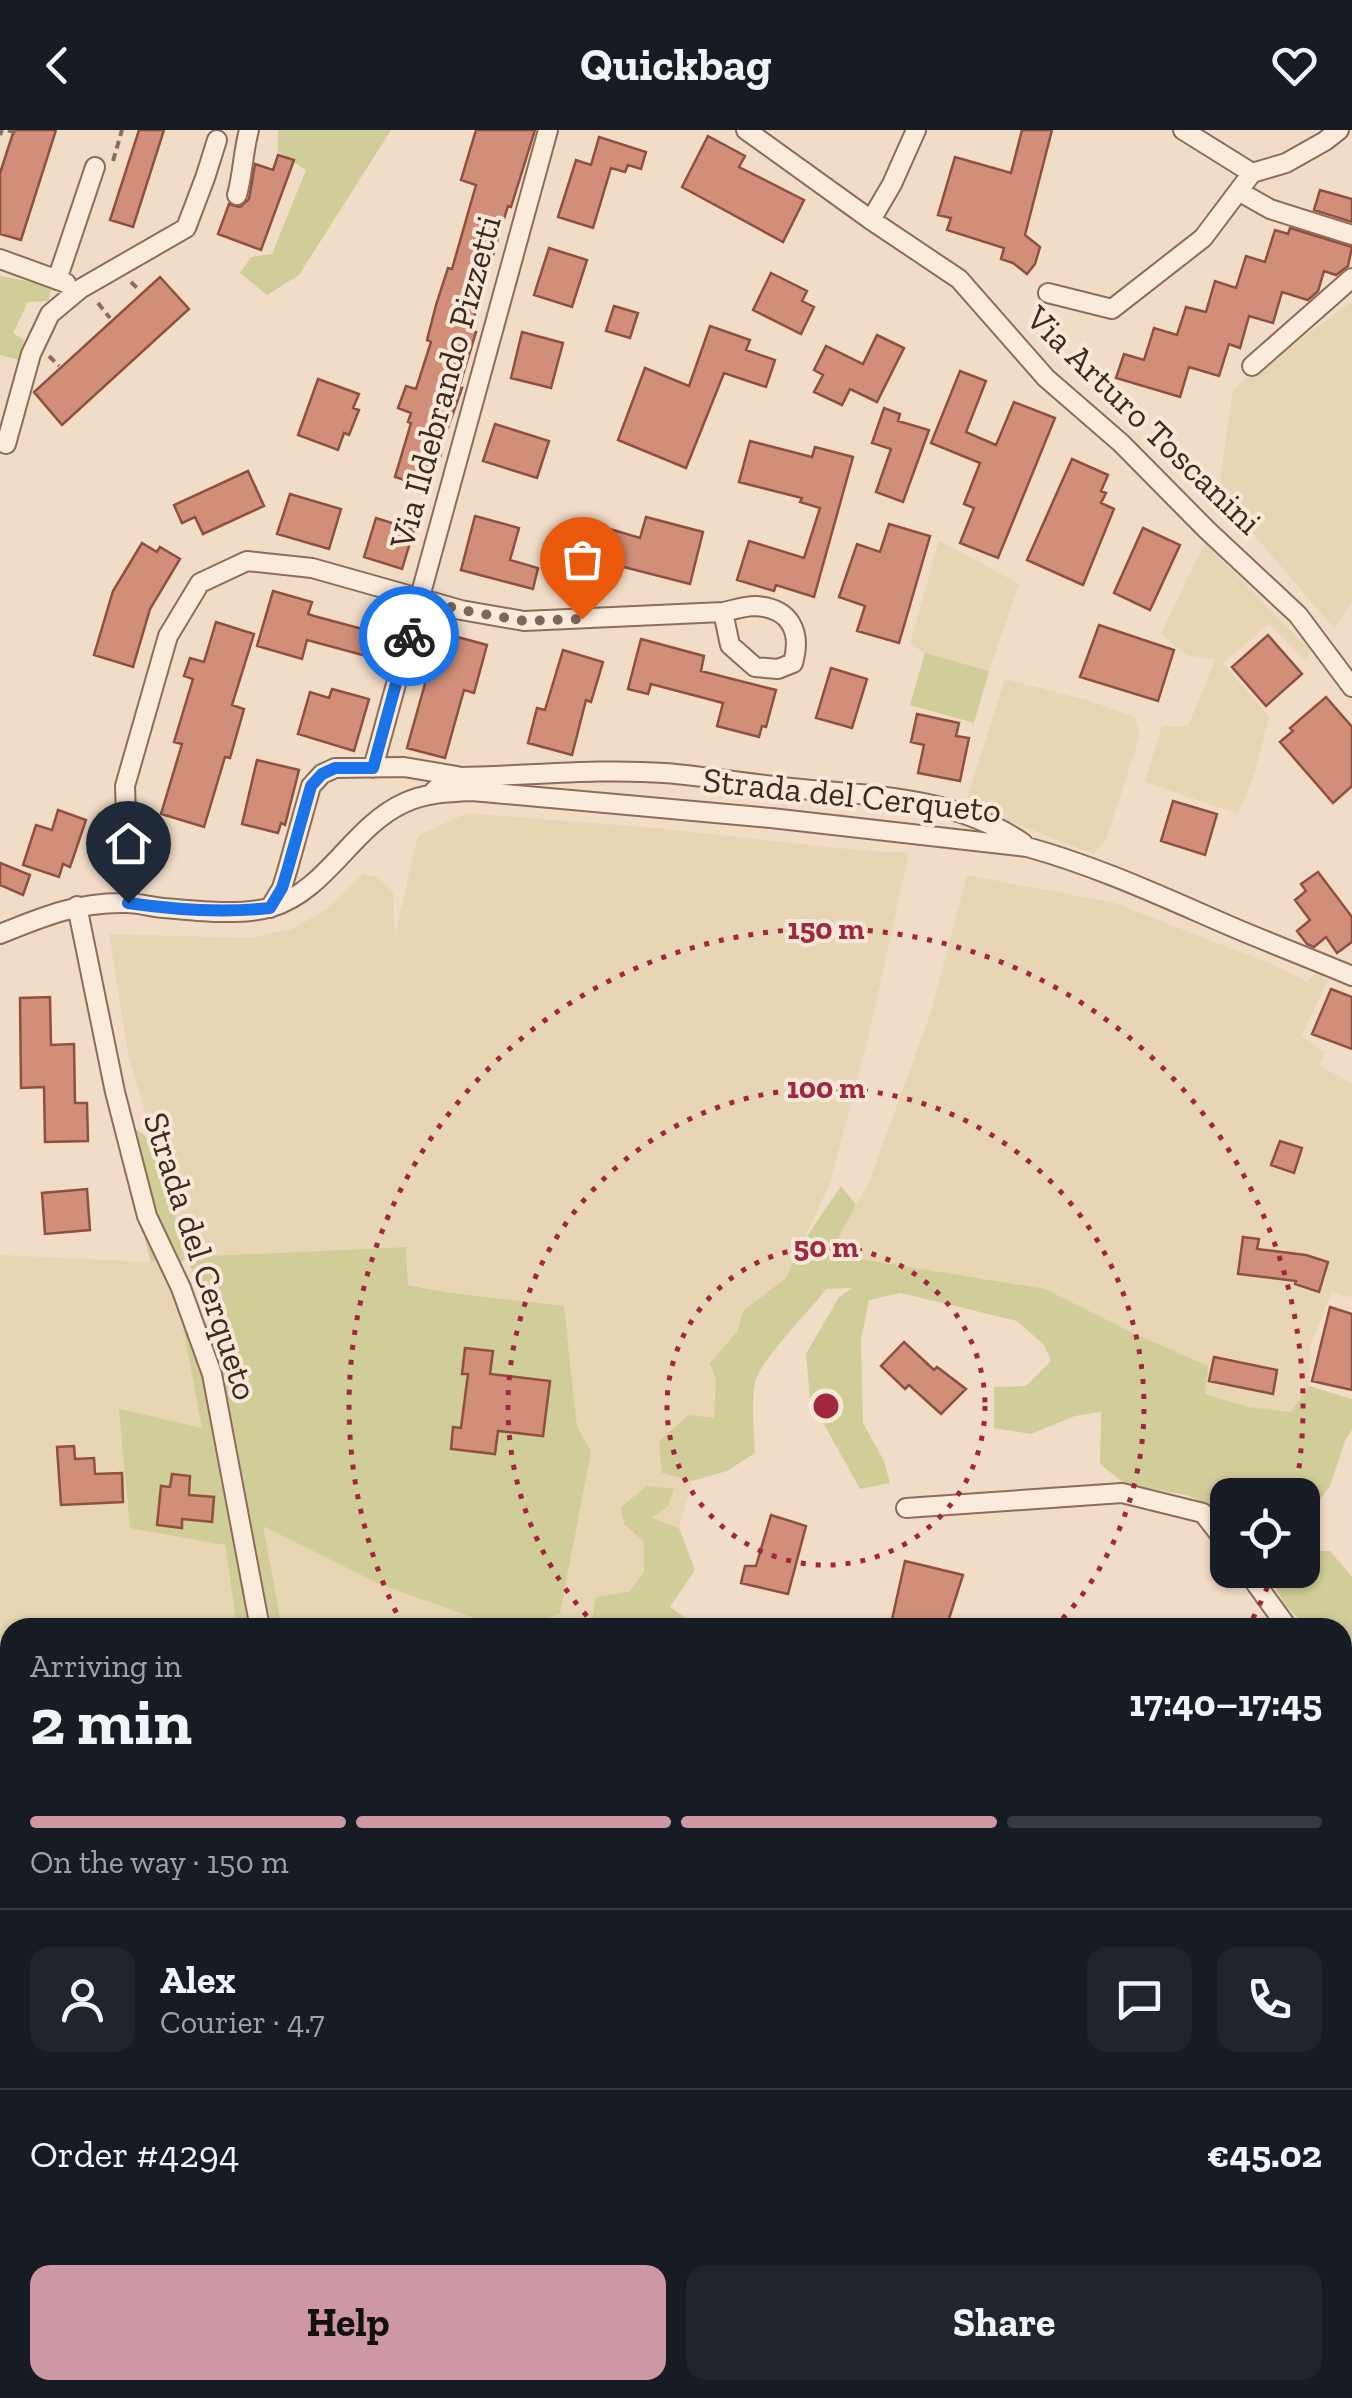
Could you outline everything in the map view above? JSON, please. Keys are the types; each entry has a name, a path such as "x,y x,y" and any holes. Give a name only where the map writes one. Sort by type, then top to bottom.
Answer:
{"street":[{"path":"237,194 250,130"},
{"name":"Via Ildebrando Pizzetti","path":"373,768 548,130"},
{"name":"Via Arturo Toscanini","path":"746,130 959,279 1046,378 1121,444 1298,614 1352,686"},
{"path":"871,220 916,130"},
{"path":"1182,130 1252,173"},
{"path":"1048,293 1112,309 1203,238 1252,173 1286,163 1339,130"},
{"path":"6,444 31,354 50,314 80,289 186,228 216,140"},
{"path":"57,280 104,164"},
{"path":"1240,192 1270,209 1352,234"},
{"path":"0,259 80,289"},
{"path":"1252,366 1352,278"},
{"path":"128,903 124,786 168,636 200,583 247,561 312,568 461,610 524,621 723,612 752,606 776,610 786,617 796,632 798,645 792,662 778,668 755,667 730,645 723,612"},
{"name":"Strada del Cerqueto","path":"270,908 282,888 311,786 335,768 404,768 458,776 664,773 888,797 936,804 974,816 1027,846"},
{"name":"Strada del Cerqueto","path":"430,794 458,776"},
{"name":"Strada del Cerqueto","path":"0,934 77,906 128,903 240,912 270,908 310,885 377,821 402,803 430,794 472,791 1027,846 1158,893 1352,976"},
{"name":"Strada del Cerqueto","path":"77,906 115,1092 147,1216 181,1288 212,1374 258,1618"},
{"path":"906,1508 1122,1494 1203,1512 1210,1521"},
{"path":"1259,1588 1281,1618"}],"path":[{"path":"104,164 122,130"},
{"path":"3,132 16,133"},
{"path":"128,278 140,292"},
{"path":"98,303 110,318"},
{"path":"46,353 59,366"}],"shaded area":[{"path":"278,130 391,130 299,275 267,295 240,273 251,257 272,254 306,170 278,152"},
{"path":"0,276 51,289 48,301 28,302 13,333 24,340 19,360 0,355"},
{"path":"1350,303 1352,602 1334,628 1218,493 1233,389"},
{"path":"939,540 1019,584 989,671 925,653 910,644"},
{"path":"1205,543 1311,651 1306,661 1269,624 1223,663 1269,717 1255,772 1238,814 1145,782 1162,726 1188,726 1215,660 1186,655 1161,633"},
{"path":"925,653 989,671 974,723 910,705"},
{"path":"1005,679 1135,717 1140,735 1106,840 1093,854 971,806 968,795"},
{"path":"467,813 909,853 868,1039 830,1183 786,1278 744,1311 737,1332 710,1363 717,1380 715,1418 662,1473 692,1481 679,1528 650,1518 624,1524 644,1542 644,1572 601,1618 547,1618 560,1612 591,1452 577,1426 564,1306 408,1284 406,1247 187,1257 128,1054 109,934 250,938 292,929 327,909 363,874 377,877 393,892 395,934 418,836"},
{"path":"967,875 1115,903 1307,981 1318,972 1328,981 1301,1036 1325,1052 1319,1066 1352,1083 1352,1296 1332,1291 1310,1346 1309,1386 1291,1412 1248,1407 1205,1394 1207,1366 1131,1332 828,1254 869,1182 931,1012"},
{"path":"137,1130 154,1143 187,1257 406,1247 408,1285 564,1306 577,1426 591,1452 560,1613 548,1618 474,1618 379,1584 263,1526 280,1618 236,1618 225,1545 130,1528 119,1409 202,1428 182,1321 214,1324 187,1258 167,1274 160,1259 151,1262 119,1144"},
{"path":"841,1186 856,1205 829,1254 1045,1289 1208,1366 1205,1394 1248,1407 1291,1412 1309,1386 1352,1399 1352,1429 1330,1486 1320,1499 1320,1478 1210,1478 1210,1506 1186,1495 1125,1484 1100,1464 1101,1412 1075,1416 1031,1434 994,1428 994,1387 1026,1386 1051,1361 1044,1345 1017,1321 901,1293 869,1300 861,1340 863,1423 884,1461 890,1483 860,1489 810,1399 806,1354 839,1297 853,1288 826,1289 759,1372 753,1398 755,1453 727,1471 692,1481 662,1473 659,1441 689,1415 714,1418 716,1380 710,1363 737,1332 743,1311 786,1278 801,1245"},
{"path":"0,1255 151,1262 160,1259 174,1289 186,1335 236,1618 0,1618"},
{"path":"647,1486 674,1489 668,1506 651,1518 679,1528 695,1570 670,1607 685,1618 592,1618 596,1597 629,1592 644,1572 644,1542 624,1524 621,1507"},
{"path":"262,1525 379,1584 474,1618 280,1618"},
{"path":"1320,1551 1330,1551 1352,1577 1352,1618 1298,1618 1276,1588 1320,1588"}],"building":[{"path":"14,130 56,130 21,240 0,234 0,173"},
{"path":"139,130 164,130 133,227 110,220"},
{"path":"476,130 535,130 470,330 476,332 462,388 430,488 395,477 411,423 411,413 398,408 406,386 416,389 431,342 427,340 436,305 448,268 452,269 476,185 461,180"},
{"path":"1022,130 1052,130 1025,235 1040,247 1027,274 1001,259 1004,248 947,230 951,218 938,215 955,157 1011,173"},
{"path":"708,136 745,156 739,167 804,200 783,242 682,187"},
{"path":"599,137 646,152 641,169 628,165 625,172 611,168 593,228 558,217 576,160 591,165"},
{"path":"278,155 294,160 261,250 218,234 229,204 240,207 249,199 255,164 273,170"},
{"path":"1320,190 1352,199 1352,222 1314,210"},
{"path":"1290,228 1352,247 1348,266 1336,275 1324,271 1318,291 1308,300 1282,292 1273,323 1249,316 1240,348 1229,344 1219,376 1189,367 1180,397 1116,378 1124,354 1144,360 1154,328 1177,335 1186,307 1206,312 1215,281 1236,288 1246,256 1265,262 1275,230 1288,234"},
{"path":"549,248 587,260 572,307 534,295"},
{"path":"771,273 807,291 802,301 814,307 801,334 753,310"},
{"path":"160,277 189,309 62,425 34,392"},
{"path":"614,306 638,313 630,338 606,331"},
{"path":"710,326 750,340 746,350 775,360 766,387 724,373 686,468 618,440 645,368 689,386"},
{"path":"522,332 563,343 551,388 511,378"},
{"path":"877,335 904,348 877,402 850,389 842,405 814,392 823,375 814,370 826,346 863,364"},
{"path":"960,371 986,381 966,432 996,445 1014,402 1055,418 998,558 960,543 974,508 964,504 980,463 931,443"},
{"path":"318,379 359,394 353,408 359,410 338,450 298,435"},
{"path":"884,408 900,414 898,421 929,430 903,502 876,492 891,449 872,443"},
{"path":"495,424 549,441 537,478 483,461"},
{"path":"750,441 812,457 815,447 853,457 814,597 776,585 774,591 737,580 749,541 804,558 820,508 800,502 802,498 739,482"},
{"path":"1072,459 1108,475 1101,503 1114,509 1083,585 1027,560"},
{"path":"248,471 264,506 203,534 195,517 182,523 174,505"},
{"path":"290,494 341,509 329,549 277,534"},
{"path":"475,516 519,528 510,560 538,568 533,589 461,570"},
{"path":"646,517 703,532 690,584 620,566 614,586 567,572 583,521 640,538"},
{"path":"376,518 414,530 402,569 364,557"},
{"path":"889,524 930,536 899,643 857,631 865,606 839,597 857,544 880,552"},
{"path":"1143,528 1180,545 1150,610 1114,593"},
{"path":"142,543 157,552 160,547 180,559 150,609 133,667 94,655 113,591"},
{"path":"273,591 312,602 308,614 366,630 371,613 392,618 381,660 307,640 302,659 257,646"},
{"path":"216,622 254,634 232,705 244,709 204,827 161,814 182,744 174,742 193,679 184,676 190,658 204,662"},
{"path":"1099,625 1174,650 1158,701 1080,677"},
{"path":"450,635 487,645 474,693 464,690 445,758 407,748 434,639 448,643"},
{"path":"1268,635 1302,674 1266,706 1232,667"},
{"path":"641,639 704,656 701,671 776,690 766,727 762,726 759,737 717,726 723,703 651,684 648,694 628,689"},
{"path":"563,650 603,662 591,702 586,700 572,755 528,743 537,708 545,710"},
{"path":"831,668 867,679 852,728 816,718"},
{"path":"332,689 369,699 354,751 298,734 310,692 329,698"},
{"path":"1326,697 1352,727 1352,786 1333,803 1280,742 1293,731 1290,728"},
{"path":"917,714 959,723 956,736 969,738 960,781 918,773 924,745 911,742"},
{"path":"257,760 299,770 285,825 281,823 278,833 242,824"},
{"path":"1173,801 1217,814 1205,855 1161,841"},
{"path":"58,810 86,820 70,867 63,864 59,877 23,865 36,825 52,830"},
{"path":"0,863 30,875 23,895 0,885"},
{"path":"1318,872 1352,917 1352,942 1337,953 1326,937 1314,947 1297,931 1310,920 1295,900 1306,891 1301,884"},
{"path":"1331,989 1352,997 1352,1049 1312,1034"},
{"path":"50,997 51,1045 74,1044 75,1103 87,1103 88,1141 45,1142 44,1087 21,1088 20,998"},
{"path":"1280,1141 1302,1148 1294,1173 1271,1165"},
{"path":"87,1189 90,1230 45,1234 42,1193"},
{"path":"1243,1237 1259,1239 1257,1249 1328,1262 1319,1292 1295,1284 1296,1281 1238,1274"},
{"path":"1330,1307 1352,1314 1352,1390 1312,1381"},
{"path":"904,1342 934,1370 937,1367 966,1389 941,1414 881,1366"},
{"path":"465,1348 493,1351 490,1374 550,1381 543,1436 498,1431 495,1454 451,1449 453,1427 461,1428 468,1374 462,1374"},
{"path":"1214,1357 1277,1370 1273,1394 1209,1381"},
{"path":"74,1446 75,1459 94,1458 95,1474 122,1473 123,1502 61,1505 57,1447"},
{"path":"172,1474 190,1476 189,1495 214,1497 212,1522 182,1519 182,1528 157,1525 161,1486 170,1487"},
{"path":"771,1515 806,1526 788,1594 741,1583 745,1566 756,1566"},
{"path":"905,1561 963,1575 949,1618 892,1618"}],"way so far":[{"path":"409,636 420,598 524,621 582,619"}],"route":[{"path":"128,903 240,912 270,908 282,888 311,786 335,768 373,768 409,636"}]}
